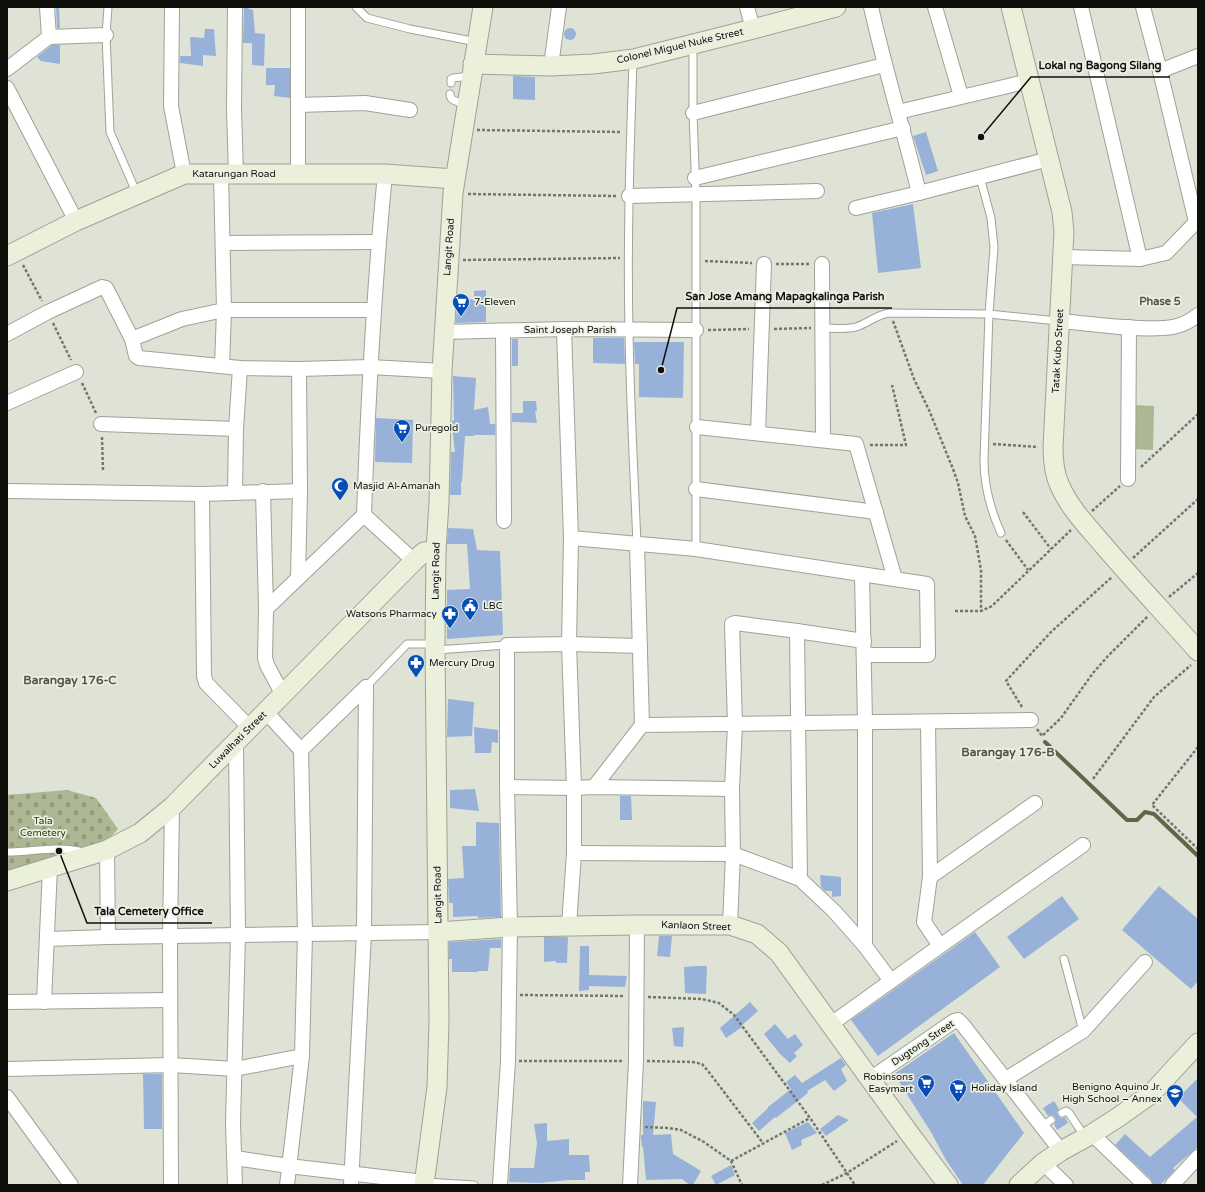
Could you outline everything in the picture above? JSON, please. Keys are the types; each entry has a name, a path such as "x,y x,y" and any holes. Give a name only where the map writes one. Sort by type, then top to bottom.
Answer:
{"street":[{"path":"47,7 49,37"},
{"path":"172,7 171,106 184,174"},
{"path":"222,366 224,310 223,243 234,110 235,7"},
{"path":"298,7 298,174"},
{"name":"Langit Road","path":"424,1183 437,1087 439,1022 435,647 436,551 439,502 442,371 454,186 483,7"},
{"path":"551,66 559,7"},
{"path":"747,7 753,29"},
{"name":"Colonel Miguel Nuke Street","path":"472,70 593,64 634,59 836,7"},
{"path":"871,7 884,65 903,128 919,193"},
{"path":"935,7 961,96"},
{"name":"Tatak Kubo Street","path":"1011,7 1062,212 1064,232 1053,447 1053,460 1059,485 1072,508 1123,568 1158,606 1195,657"},
{"path":"1081,7 1140,259"},
{"path":"1063,257 1140,259 1166,252 1197,223 1160,71 1142,7"},
{"path":"7,69 49,37 106,35"},
{"path":"1160,71 1198,56"},
{"path":"693,113 884,65"},
{"path":"898,112 1029,81"},
{"path":"7,88 76,221"},
{"path":"298,105 365,103 410,110"},
{"path":"695,178 903,128"},
{"path":"856,208 1049,159"},
{"name":"Katarungan Road","path":"11,253 76,221 184,174 385,174 454,186"},
{"path":"266,609 364,515 370,367 378,242 385,174"},
{"path":"629,196 817,191"},
{"path":"223,243 378,242"},
{"path":"758,433 764,264"},
{"path":"822,264 823,440"},
{"path":"7,334 48,312 102,287 106,288 132,339 136,356 139,358 240,368 299,369 370,367 442,371"},
{"path":"132,339 182,319 224,310 374,310"},
{"path":"1060,321 1129,328 1166,328 1181,325 1198,315"},
{"path":"1128,479 1129,328"},
{"path":"564,329 571,538 568,644 574,788 574,853 570,926"},
{"name":"Saint Joseph Parish","path":"444,332 564,329 696,330"},
{"path":"502,330 504,521"},
{"path":"235,492 236,429 240,368"},
{"path":"298,578 300,491 299,369"},
{"path":"7,403 76,372"},
{"path":"101,424 236,429"},
{"path":"697,427 856,444 895,579"},
{"path":"696,489 876,512"},
{"path":"7,491 202,494 300,491"},
{"path":"263,492 266,658 267,665 283,695"},
{"path":"202,494 204,676 206,683 250,728"},
{"path":"364,515 414,560"},
{"path":"571,538 696,549 927,584 928,655 864,648 797,631 735,623 732,624 735,724 732,789 733,854 730,925"},
{"path":"594,787 642,725 637,544"},
{"name":"Luwalhati Street","path":"7,881 107,850 140,833 172,807 414,560 424,552 436,551"},
{"path":"862,575 865,722 865,946"},
{"path":"797,631 800,879"},
{"path":"500,1185 508,1062 510,927 507,787 507,645 568,644 640,646"},
{"path":"301,750 366,687"},
{"path":"351,1179 364,933 366,687"},
{"path":"266,712 301,750 305,934 302,1056 287,1185"},
{"path":"642,725 1031,720"},
{"path":"928,722 930,877 924,922 940,946"},
{"path":"235,1185 233,1123 238,935 236,743"},
{"path":"507,787 732,789"},
{"path":"930,877 1035,803"},
{"path":"171,1185 170,936 172,807"},
{"path":"831,1024 1083,845"},
{"path":"107,850 108,937"},
{"path":"574,853 733,854 800,879 834,911 865,946 891,981"},
{"path":"44,1002 50,867"},
{"path":"630,1185 636,1061 637,925"},
{"name":"Kanlaon Street","path":"438,932 510,927 730,925 757,934 780,952 909,1134 948,1185"},
{"path":"47,939 438,932"},
{"path":"1006,1079 1083,1031 1145,962"},
{"path":"7,1002 170,1000"},
{"name":"Dugtong Street","path":"870,1079 954,1021 958,1020 964,1025 1006,1079 1046,1123 1061,1151"},
{"path":"1019,1185 1043,1163 1088,1136 1151,1094 1195,1053"},
{"path":"7,1069 171,1065 235,1069 302,1056"},
{"path":"7,1097 71,1185"},
{"path":"1088,1136 1145,1185"},
{"path":"1172,1185 1198,1157"},
{"path":"235,1158 289,1166 351,1179 424,1183"},
{"path":"1043,1163 1066,1185"}],"lane":[{"path":"108,7 106,35 110,132 137,194"},
{"path":"356,7 367,18 410,29 477,42"},
{"path":"692,44 696,195 696,549"},
{"path":"634,59 628,258 629,330 637,544"},
{"path":"450,83 453,78 472,70"},
{"path":"450,94 452,100 467,104"},
{"path":"980,177 994,232 994,265 989,314 984,478 989,501 1001,533"},
{"path":"822,328 850,328 861,325 883,313 989,314 1060,321"},
{"path":"366,687 407,644 435,647 507,645"},
{"path":"7,852 68,849 79,851 82,858"},
{"path":"1064,959 1083,1031"},
{"path":"1062,1113 1066,1111 1069,1113 1088,1136"},
{"path":"424,1183 474,1185"}],"path":[{"path":"462,130 631,132"},
{"path":"454,186 629,196"},
{"path":"11,253 48,312 101,424 103,470"},
{"path":"448,260 628,258"},
{"path":"890,313 914,379 929,410 953,469 966,516 975,536 981,570 981,611"},
{"path":"856,444 892,446 906,445 892,385"},
{"path":"984,443 1053,447"},
{"path":"1006,681 1051,632 1198,499"},
{"path":"1023,512 1051,549"},
{"path":"955,611 981,611 992,606 1082,520"},
{"path":"1001,533 1028,570"},
{"path":"1042,736 1060,718 1108,656 1158,606 1198,573"},
{"path":"1092,779 1154,697 1195,657"},
{"path":"1198,747 1152,804 1198,848"},
{"path":"508,995 702,999 719,1003 734,1015 810,1118 855,1185"},
{"path":"508,1062 636,1061 693,1062 702,1064 763,1144"},
{"path":"731,1161 810,1118"},
{"path":"632,1128 669,1128 682,1130 704,1142 731,1161 742,1185"},
{"path":"822,1185 847,1173 909,1134"}],"green space":[{"path":"1133,405 1154,406 1153,450 1132,449"},
{"name":"Tala Cemetery","path":"67,790 96,798 118,829 102,846 7,874 7,795"}],"building":[{"path":"56,7 59,7 60,28 57,28"},
{"path":"244,7 253,10 255,33 265,34 264,66 252,65 252,43 243,43"},
{"path":"568,28 572,28 576,34 572,40 568,40 564,36 564,32"},
{"path":"205,29 214,29 216,56 203,55 203,66 180,63 180,56 191,56 190,37 204,38"},
{"path":"52,45 60,45 60,64 41,61 37,57"},
{"path":"266,68 290,68 290,98 274,96 275,85 266,85"},
{"path":"513,76 535,77 535,100 513,99"},
{"path":"926,132 938,171 926,175 913,136"},
{"path":"913,204 921,268 878,273 872,213"},
{"path":"486,290 486,322 456,323 457,300 474,299 474,291"},
{"path":"593,338 624,338 625,364 593,363"},
{"path":"512,339 518,339 518,366 512,366"},
{"path":"634,342 684,342 683,398 639,397 639,364 635,364"},
{"path":"453,376 476,378 474,410 488,407 490,424 495,424 495,435 465,436 461,495 450,495 451,452 455,452 452,426 452,420 454,421"},
{"path":"523,401 536,401 537,411 535,411 537,423 512,422 512,413 523,413"},
{"path":"376,418 413,420 412,463 375,462"},
{"path":"448,528 473,529 477,550 500,551 503,635 447,639 447,590 470,589 467,544 447,544"},
{"path":"448,699 474,702 472,736 447,737"},
{"path":"474,727 498,730 498,743 492,742 491,753 475,753"},
{"path":"475,789 479,811 450,808 450,790"},
{"path":"620,796 631,796 632,820 620,820"},
{"path":"476,822 499,823 501,917 453,917 453,903 449,903 448,879 464,878 462,846 476,846"},
{"path":"820,875 841,877 841,896 832,897 832,891 825,891 821,887"},
{"path":"1159,886 1198,919 1198,981 1191,989 1122,930"},
{"path":"1062,896 1079,919 1024,959 1007,937"},
{"path":"975,932 1000,967 878,1056 851,1020"},
{"path":"659,936 672,936 670,957 657,956"},
{"path":"544,937 568,937 567,963 556,963 556,961 544,962"},
{"path":"501,939 501,948 490,948 488,971 452,972 452,959 449,959 449,942"},
{"path":"580,946 589,946 589,975 627,976 625,987 589,986 589,990 579,991"},
{"path":"707,966 706,994 685,993 684,967"},
{"path":"750,1002 758,1011 741,1026 742,1027 726,1038 720,1028"},
{"path":"775,1024 788,1039 795,1034 803,1045 794,1053 797,1056 790,1063 780,1054 764,1034"},
{"path":"684,1027 683,1047 674,1046 672,1028"},
{"name":"Holiday Island","path":"954,1033 1024,1133 983,1185 963,1185 946,1160 931,1132 894,1074"},
{"path":"841,1058 846,1065 841,1069 847,1081 834,1091 825,1080 807,1091 808,1093 776,1118 775,1117 759,1131 752,1123 768,1107 791,1089 786,1082 795,1075 802,1083"},
{"path":"143,1074 162,1074 162,1129 144,1129"},
{"path":"1198,1078 1198,1147 1173,1168 1175,1170 1160,1185 1153,1185 1151,1179 1115,1145 1125,1134 1150,1157 1197,1117 1178,1098"},
{"path":"643,1101 656,1102 653,1135 671,1134 673,1154 701,1171 693,1185 690,1185 682,1179 646,1180 641,1138 641,1135 643,1135"},
{"path":"1054,1101 1059,1109 1057,1112 1058,1116 1061,1118 1065,1117 1068,1123 1057,1130 1054,1124 1056,1120 1055,1117 1051,1115 1048,1116 1043,1108"},
{"path":"838,1115 849,1120 826,1136 820,1129"},
{"path":"808,1122 817,1133 801,1140 802,1145 792,1150 785,1133"},
{"path":"547,1123 547,1141 569,1139 569,1155 589,1155 590,1172 585,1172 585,1180 540,1183 509,1182 510,1168 534,1168 537,1143 534,1124"},
{"path":"731,1165 735,1175 716,1185 711,1176"}],"waterway":[{"path":"1045,742 1127,820 1137,820 1145,812 1154,814 1198,856"}],"place":[{"name":"Lokal ng Bagong Silang","path":"981,137"},
{"name":"7-Eleven","path":"461,317"},
{"name":"San Jose Amang Mapagkalinga Parish","path":"661,370"},
{"name":"Puregold","path":"402,443"},
{"name":"Masjid Al-Amanah","path":"340,501"},
{"name":"LBC","path":"470,621"},
{"name":"Watsons Pharmacy","path":"450,629"},
{"name":"Mercury Drug","path":"416,678"},
{"name":"Tala Cemetery Office","path":"59,851"},
{"name":"Robinsons Easymart","path":"926,1098"},
{"name":"Holiday Island","path":"958,1103"},
{"name":"Benigno Aquino Jr. High School – Annex","path":"1175,1108"}],"district":[{"name":"Phase 5","path":"1160,301"},
{"name":"Barangay 176-C","path":"70,680"},
{"name":"Barangay 176-B","path":"1008,752"}]}
